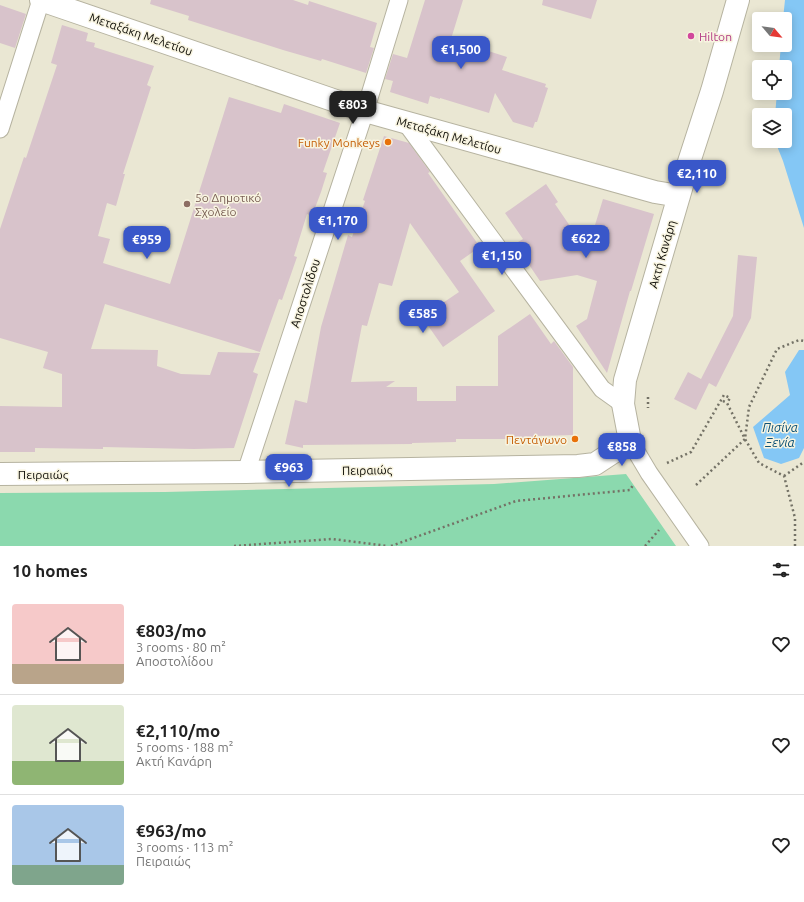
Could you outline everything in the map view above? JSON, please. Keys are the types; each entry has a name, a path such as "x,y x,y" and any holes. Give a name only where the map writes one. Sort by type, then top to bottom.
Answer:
{"street":[{"name":"Μεταξάκη Μελετίου","path":"41,0 365,111 655,192 679,196"},
{"path":"0,129 41,0"},
{"name":"Αποστολίδου","path":"246,472 365,111 399,0"},
{"name":"Ακτή Κανάρη","path":"630,441 623,404 625,380 738,0"},
{"path":"406,123 602,389 623,404"},
{"path":"630,441 649,473 700,546"},
{"name":"Πειραιώς","path":"0,474 246,472 578,466 595,464 630,441"}],"path":[{"path":"696,485 745,439 749,407 777,349 799,340 804,341"},
{"path":"670,470 665,464 691,452 724,395 730,398 727,403"},
{"path":"648,396 648,411"},
{"path":"720,400 727,403 759,463 784,476 795,518 795,546"},
{"path":"784,476 804,462"},
{"path":"234,546 332,539 389,546 516,501 630,490 636,480 649,473"},
{"path":"645,546 659,530"}],"green space":[{"path":"626,474 676,546 0,546 0,493 165,492 494,484"}],"water":[{"path":"785,0 804,0 804,228 778,148 792,148 792,108 776,108 776,100 792,100 792,60 780,60 780,52 792,52 792,12 784,12"},
{"name":"Πισίνα Ξενία","path":"799,350 804,350 804,448 799,458 781,464 764,458 753,427 790,395 785,372"}],"building":[{"path":"151,0 293,0 308,5 309,1 377,23 370,47 374,48 366,73 322,59 321,61 283,50 188,20 189,16 150,4"},
{"path":"425,0 463,0 451,39 507,57 502,70 546,84 545,87 548,88 537,122 535,122 533,128 513,122 495,93 489,113 440,98 430,96 428,104 390,92 393,81 385,79 393,54 407,58"},
{"path":"543,0 597,0 591,19 542,5"},
{"path":"0,5 26,14 15,48 0,43"},
{"path":"62,25 88,33 86,41 95,43 94,47 154,66 147,85 151,87 123,174 125,174 116,206 107,203 98,236 110,239 103,263 170,284 229,97 281,113 284,104 340,123 323,172 327,173 321,192 312,216 307,214 294,256 297,257 282,300 279,299 260,352 105,304 91,349 158,350 157,366 181,374 210,375 218,352 260,353 253,372 258,374 234,448 35,448 35,452 0,452 0,406 62,407 62,374 43,368 48,352 0,338 0,229 24,157 26,158 57,65 51,63"},
{"path":"384,136 409,143 430,172 428,173 480,247 460,261 495,311 443,347 422,317 459,292 410,223 392,286 379,283 367,326 362,325 351,382 395,381 386,387 417,387 417,401 456,401 456,386 498,386 498,336 530,314 551,344 554,341 573,367 573,435 535,436 535,439 456,439 456,442 412,444 303,445 303,448 285,444 295,400 307,403 321,327 348,235 352,237 365,201 363,200"},
{"path":"546,184 558,202 555,204 587,251 603,199 654,214 607,373 576,326 587,319 597,281 577,275 540,281 517,247 520,245 518,242 523,239 505,213"},
{"path":"738,255 757,257 751,318 716,387 709,383 696,410 674,399 688,372 701,379 733,316"}],"place":[{"name":"Hilton","path":"691,36"},
{"name":"Funky Monkeys","path":"388,142"},
{"name":"5ο Δημοτικό Σχολείο","path":"187,204"},
{"name":"Πεντάγωνο","path":"575,439"}]}
